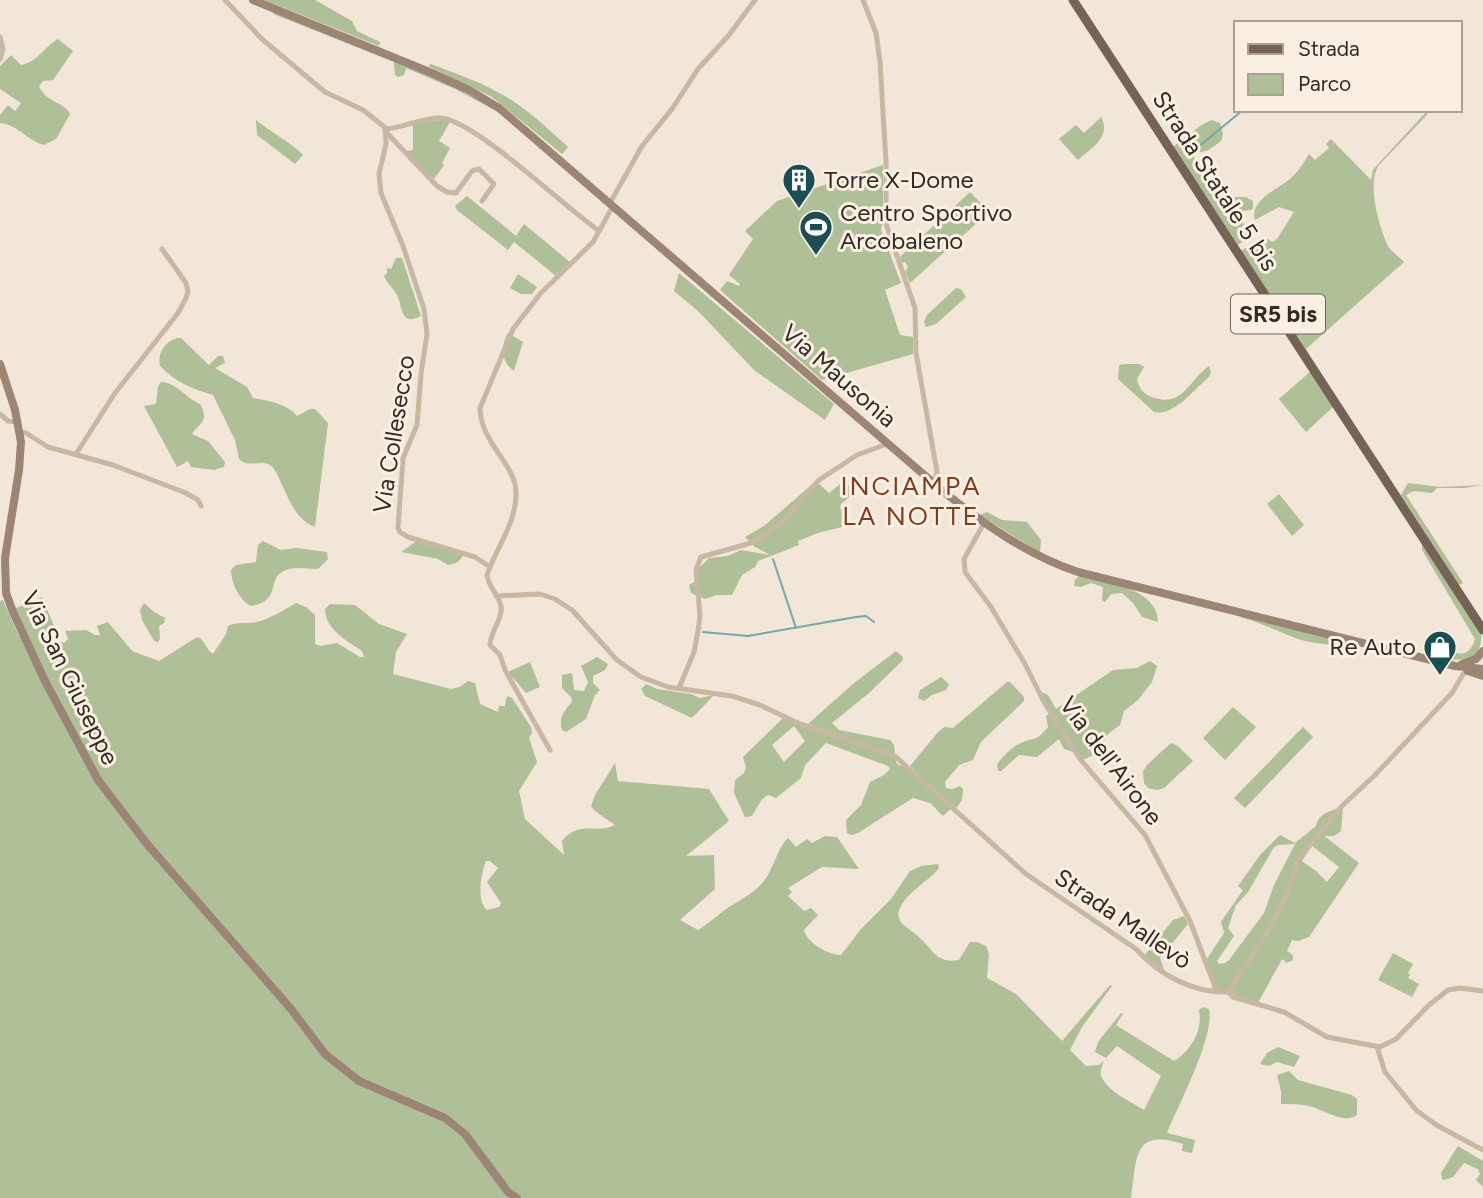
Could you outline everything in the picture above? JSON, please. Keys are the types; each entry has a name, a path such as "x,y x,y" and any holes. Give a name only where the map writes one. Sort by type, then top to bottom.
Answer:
{"main road":[{"name":"Via Mausonia","path":"253,0 351,38 480,96 507,114 933,484 984,523 1032,553 1078,572 1452,665 1469,666"},
{"name":"Strada Statale 5 bis","path":"1073,0 1483,630"},
{"name":"Via San Giuseppe","path":"0,364 20,432 20,460 4,574 6,593 51,693 98,780 148,844 290,1009 325,1054 359,1080 445,1118 465,1133 508,1192 517,1198"},
{"path":"1469,666 1483,651"},
{"path":"1469,666 1483,669"},
{"path":"1469,666 1483,676"}],"street":[{"path":"225,0 263,40 325,92 363,110 386,130 437,186 447,192 456,193 474,169 479,169 494,184 482,201"},
{"path":"550,750 499,655 490,645 501,611 487,580 506,533 517,493 513,479 488,439 482,422 481,405 513,329 540,294 593,242 642,146 676,104 698,69 729,35 755,0"},
{"path":"863,0 876,33 880,62 886,162 886,223 915,308 916,353 937,472 933,484"},
{"path":"0,37 4,49 0,59"},
{"path":"386,130 438,118 456,122 490,143 579,218 598,230"},
{"name":"Via Collesecco","path":"386,130 386,148 379,169 381,193 403,246 424,309 428,334 421,374 417,425 403,458 398,528 403,535 475,557 490,567"},
{"path":"76,454 115,393 178,313 186,298 186,283 162,249"},
{"path":"0,414 8,421 18,422"},
{"path":"20,432 48,447 113,464 196,498 201,506"},
{"path":"679,688 694,652 698,631 700,616 696,570 701,557 751,543 765,536 782,522 819,480 854,457 887,444"},
{"name":"Via dell'Airone","path":"984,523 964,559 964,568 991,607 1044,702 1080,759 1153,847 1190,921 1217,992"},
{"name":"Strada Mallevò","path":"496,596 540,594 555,599 572,610 617,660 641,677 668,687 732,696 822,732 895,756 1026,874 1136,949 1149,963 1199,989 1228,992"},
{"path":"1469,666 1452,693 1342,806 1310,845 1298,862 1284,901 1269,929 1228,992 1233,997 1284,1012 1327,1037 1377,1047 1396,1039 1429,1005 1448,990 1460,988 1483,991"},
{"path":"1377,1047 1385,1072 1417,1111 1438,1126 1483,1150"}],"green space":[{"path":"264,0 315,0 352,21 357,31 380,42 379,46"},
{"path":"275,12 418,70 472,97 498,112 455,89 406,68 404,75 398,77 395,75 394,62 273,14"},
{"path":"58,39 73,51 53,80 43,81 39,86 46,96 70,114 56,139 44,145 11,126 0,123 0,115 8,105 15,111 21,103 0,89 0,66 11,55 21,65 27,63"},
{"path":"431,64 480,83 508,98 568,147 562,154 492,97 428,66"},
{"path":"1429,112 1378,166 1375,174 1374,195 1381,228 1388,246 1404,262 1306,349 1241,251 1261,238 1262,241 1268,239 1272,242 1277,239 1294,212 1279,207 1255,220 1254,213 1261,200 1295,175 1309,154 1315,160 1329,148 1326,144 1331,139 1371,180 1373,170"},
{"path":"1101,117 1104,124 1102,136 1078,160 1059,139 1076,125 1084,133"},
{"path":"256,120 303,155 295,164 257,135"},
{"path":"442,120 450,122 439,141 450,148 442,163 444,165 434,179 406,151 413,150 413,124"},
{"path":"1212,120 1220,123 1223,134 1221,141 1204,152 1192,150 1190,139 1194,131"},
{"path":"1182,140 1218,191 1222,188 1234,197 1246,197 1253,201 1253,208 1243,211 1242,217 1247,238 1238,245 1173,147"},
{"name":"Centro Sportivo Arcobaleno","path":"883,165 881,230 901,283 885,290 900,335 913,337 913,354 822,380 720,290 727,281 739,286 729,275 753,239 745,231 777,201"},
{"path":"970,192 989,212 910,283 905,272 908,267 905,262 902,263 900,257"},
{"path":"467,196 516,236 524,224 570,262 556,276 514,242 508,250 457,210 455,206"},
{"path":"396,258 402,258 421,316 414,319 403,314 397,295 384,276"},
{"path":"679,273 834,404 825,420 754,370 699,312 674,291"},
{"path":"518,274 537,287 532,294 521,294 510,288"},
{"path":"956,288 961,289 966,297 936,324 926,327 924,322 927,315"},
{"path":"508,333 523,342 514,371 506,363 503,354"},
{"path":"181,338 209,365 218,356 223,356 225,363 215,368 247,387 253,398 271,401 297,416 315,409 328,423 315,527 307,523 295,510 271,465 248,463 239,459 235,440 213,395 185,384 160,366 163,349"},
{"path":"1139,364 1144,367 1137,379 1141,389 1148,396 1165,400 1179,396 1209,366 1211,372 1209,377 1176,406 1154,412 1118,379 1119,365"},
{"path":"1311,371 1333,407 1306,432 1279,399"},
{"path":"161,382 172,385 200,404 204,419 192,434 208,441 225,462 224,467 214,470 191,467 188,461 177,467 144,406 156,404"},
{"path":"816,481 829,493 840,484 860,487 840,508 854,524 818,533 798,541 799,545 758,561 755,567 742,575 732,595 717,595 705,599 691,593 689,585 698,580 698,569 709,558 728,556 741,550 770,555 755,547 745,537 764,526"},
{"path":"1408,483 1440,487 1483,485 1437,488 1432,493 1413,491 1406,495 1463,583 1459,585 1401,495"},
{"path":"1279,494 1304,525 1292,536 1267,504"},
{"path":"987,512 1002,520 1027,522 1041,540 1040,553 980,515"},
{"path":"263,541 281,550 296,548 327,552 328,559 318,569 292,568 281,572 268,599 251,606 237,591 231,570 236,565 256,562 258,545"},
{"path":"417,541 463,554 459,561 448,565 438,559 401,552"},
{"path":"1422,542 1481,634 1476,654 1469,658 1452,659 1425,653 1432,646 1457,653 1467,652 1475,639 1422,550"},
{"path":"1079,576 1115,584 1140,594 1156,611 1158,622 1142,617 1122,593 1111,594 1105,602 1102,600 1103,587 1091,583 1081,587 1074,586"},
{"path":"42,597 54,626 47,635 48,638 64,643 68,639 65,631 86,630 100,635 97,626 108,622 132,651 159,661 197,637 213,654 228,626 262,620 296,603 315,615 315,644 320,646 337,643 364,657 362,651 333,628 326,616 325,609 330,604 355,605 379,624 407,634 396,652 393,674 451,689 468,681 475,683 480,704 498,712 499,706 505,706 508,696 512,698 531,727 529,738 537,762 519,791 525,819 564,855 562,841 569,834 581,829 601,829 615,825 591,806 615,763 618,781 709,789 729,821 686,856 714,855 715,889 680,920 698,930 760,885 788,838 796,847 807,839 812,843 825,836 837,837 859,869 822,867 788,888 792,892 788,896 804,911 811,908 818,915 804,930 809,939 830,953 841,955 861,929 891,899 910,871 921,866 938,864 939,868 900,908 899,918 904,925 945,960 959,960 970,942 986,946 989,954 987,978 1016,994 1062,1041 1110,985 1112,986 1082,1027 1070,1050 1086,1066 1099,1065 1104,1061 1101,1074 1105,1083 1144,1110 1161,1076 1117,1046 1106,1058 1095,1052 1098,1042 1121,1013 1123,1014 1116,1025 1174,1061 1186,1051 1194,1039 1199,1025 1199,1010 1203,1007 1209,1009 1207,1036 1167,1133 1195,1140 1192,1153 1182,1151 1183,1144 1166,1140 1154,1140 1146,1144 1137,1159 1131,1198 522,1198 510,1190 467,1132 360,1078 327,1052 149,843 100,778 14,609","holes":["486,861 498,868 487,882 501,903 499,907 487,910 480,887"]},
{"path":"3,600 19,636 21,635 96,781 289,1011 358,1083 444,1120 463,1135 513,1198 0,1198 0,601"},
{"path":"144,603 165,618 164,623 159,626 158,642 154,641 142,620 140,610"},
{"path":"1240,617 1340,640 1337,646 1303,641"},
{"path":"896,651 903,657 902,661 832,723 839,730 890,740 894,745 895,755 808,724 854,683"},
{"path":"597,657 608,664 605,670 593,676 593,683 600,690 595,695 586,719 566,732 562,730 562,718 572,702 562,688 562,675 572,673 574,690 584,691 588,682 581,666"},
{"path":"1150,661 1157,666 1152,682 1138,700 1124,711 1120,725 1108,734 1098,753 1083,760 1039,691 1048,695 1056,709 1113,670 1137,668"},
{"path":"530,662 540,687 526,693 508,672"},
{"path":"941,677 949,684 946,690 924,701 918,698 920,690"},
{"path":"1007,682 1024,697 1024,701 981,742 973,760 959,765 945,782 946,788 960,786 963,789 962,800 955,810 910,766 939,731 945,727 953,728"},
{"path":"646,684 700,698 714,695 692,718 645,696 641,689"},
{"path":"1233,707 1256,727 1225,760 1203,738"},
{"path":"1049,714 1073,752 1064,749 1059,739 1037,757 1019,755 998,771 997,764 1010,750 1043,733 1048,727 1046,716"},
{"path":"784,717 894,757 898,765 907,767 951,809 943,816 930,803 913,798 858,833 847,833 846,820 861,805 870,782 890,769 826,743 805,765 801,778 776,798 768,795 762,799 752,816 745,817 734,793 735,780 744,773 746,767 743,757","holes":["794,726 805,741 784,762 772,745"]},
{"path":"1303,727 1313,737 1245,808 1234,798"},
{"path":"1171,743 1178,746 1193,761 1164,788 1148,788 1144,783 1143,771"},
{"path":"1343,808 1341,831 1334,836 1324,836 1359,863 1309,937 1292,940 1287,951 1293,955 1293,960 1287,963 1282,959 1258,1003 1218,991 1205,962 1224,933 1221,922 1243,890 1238,886 1260,855 1280,835 1295,843 1316,826 1323,815","holes":["1295,844 1274,885 1264,913 1229,960 1219,964 1217,961 1234,936 1228,928 1236,905 1248,892 1274,847","1311,845 1339,867 1327,882 1299,859"]},
{"path":"1184,916 1188,924 1160,958 1164,970 1144,956 1173,920"},
{"path":"1393,953 1413,964 1408,978 1419,984 1412,997 1378,980"},
{"path":"1278,1047 1300,1056 1294,1067 1277,1062 1269,1066 1260,1064 1267,1053"},
{"path":"1289,1071 1298,1080 1352,1095 1357,1099 1357,1115 1346,1118 1309,1106 1281,1104 1277,1075"},
{"path":"1458,1146 1483,1161 1483,1187 1476,1180 1480,1174 1478,1169 1464,1163 1453,1177 1442,1179 1441,1173"}],"waterway":[{"path":"1198,147 1241,112"},
{"path":"773,559 796,628"},
{"path":"703,632 748,636 856,617 866,616 874,622"}],"place":[{"name":"Torre X-Dome","path":"799,210"},
{"name":"Centro Sportivo Arcobaleno","path":"816,257"},
{"name":"Re Auto","path":"1440,677"}],"district":[{"name":"INCIAMPA LA NOTTE","path":"911,501"}]}
